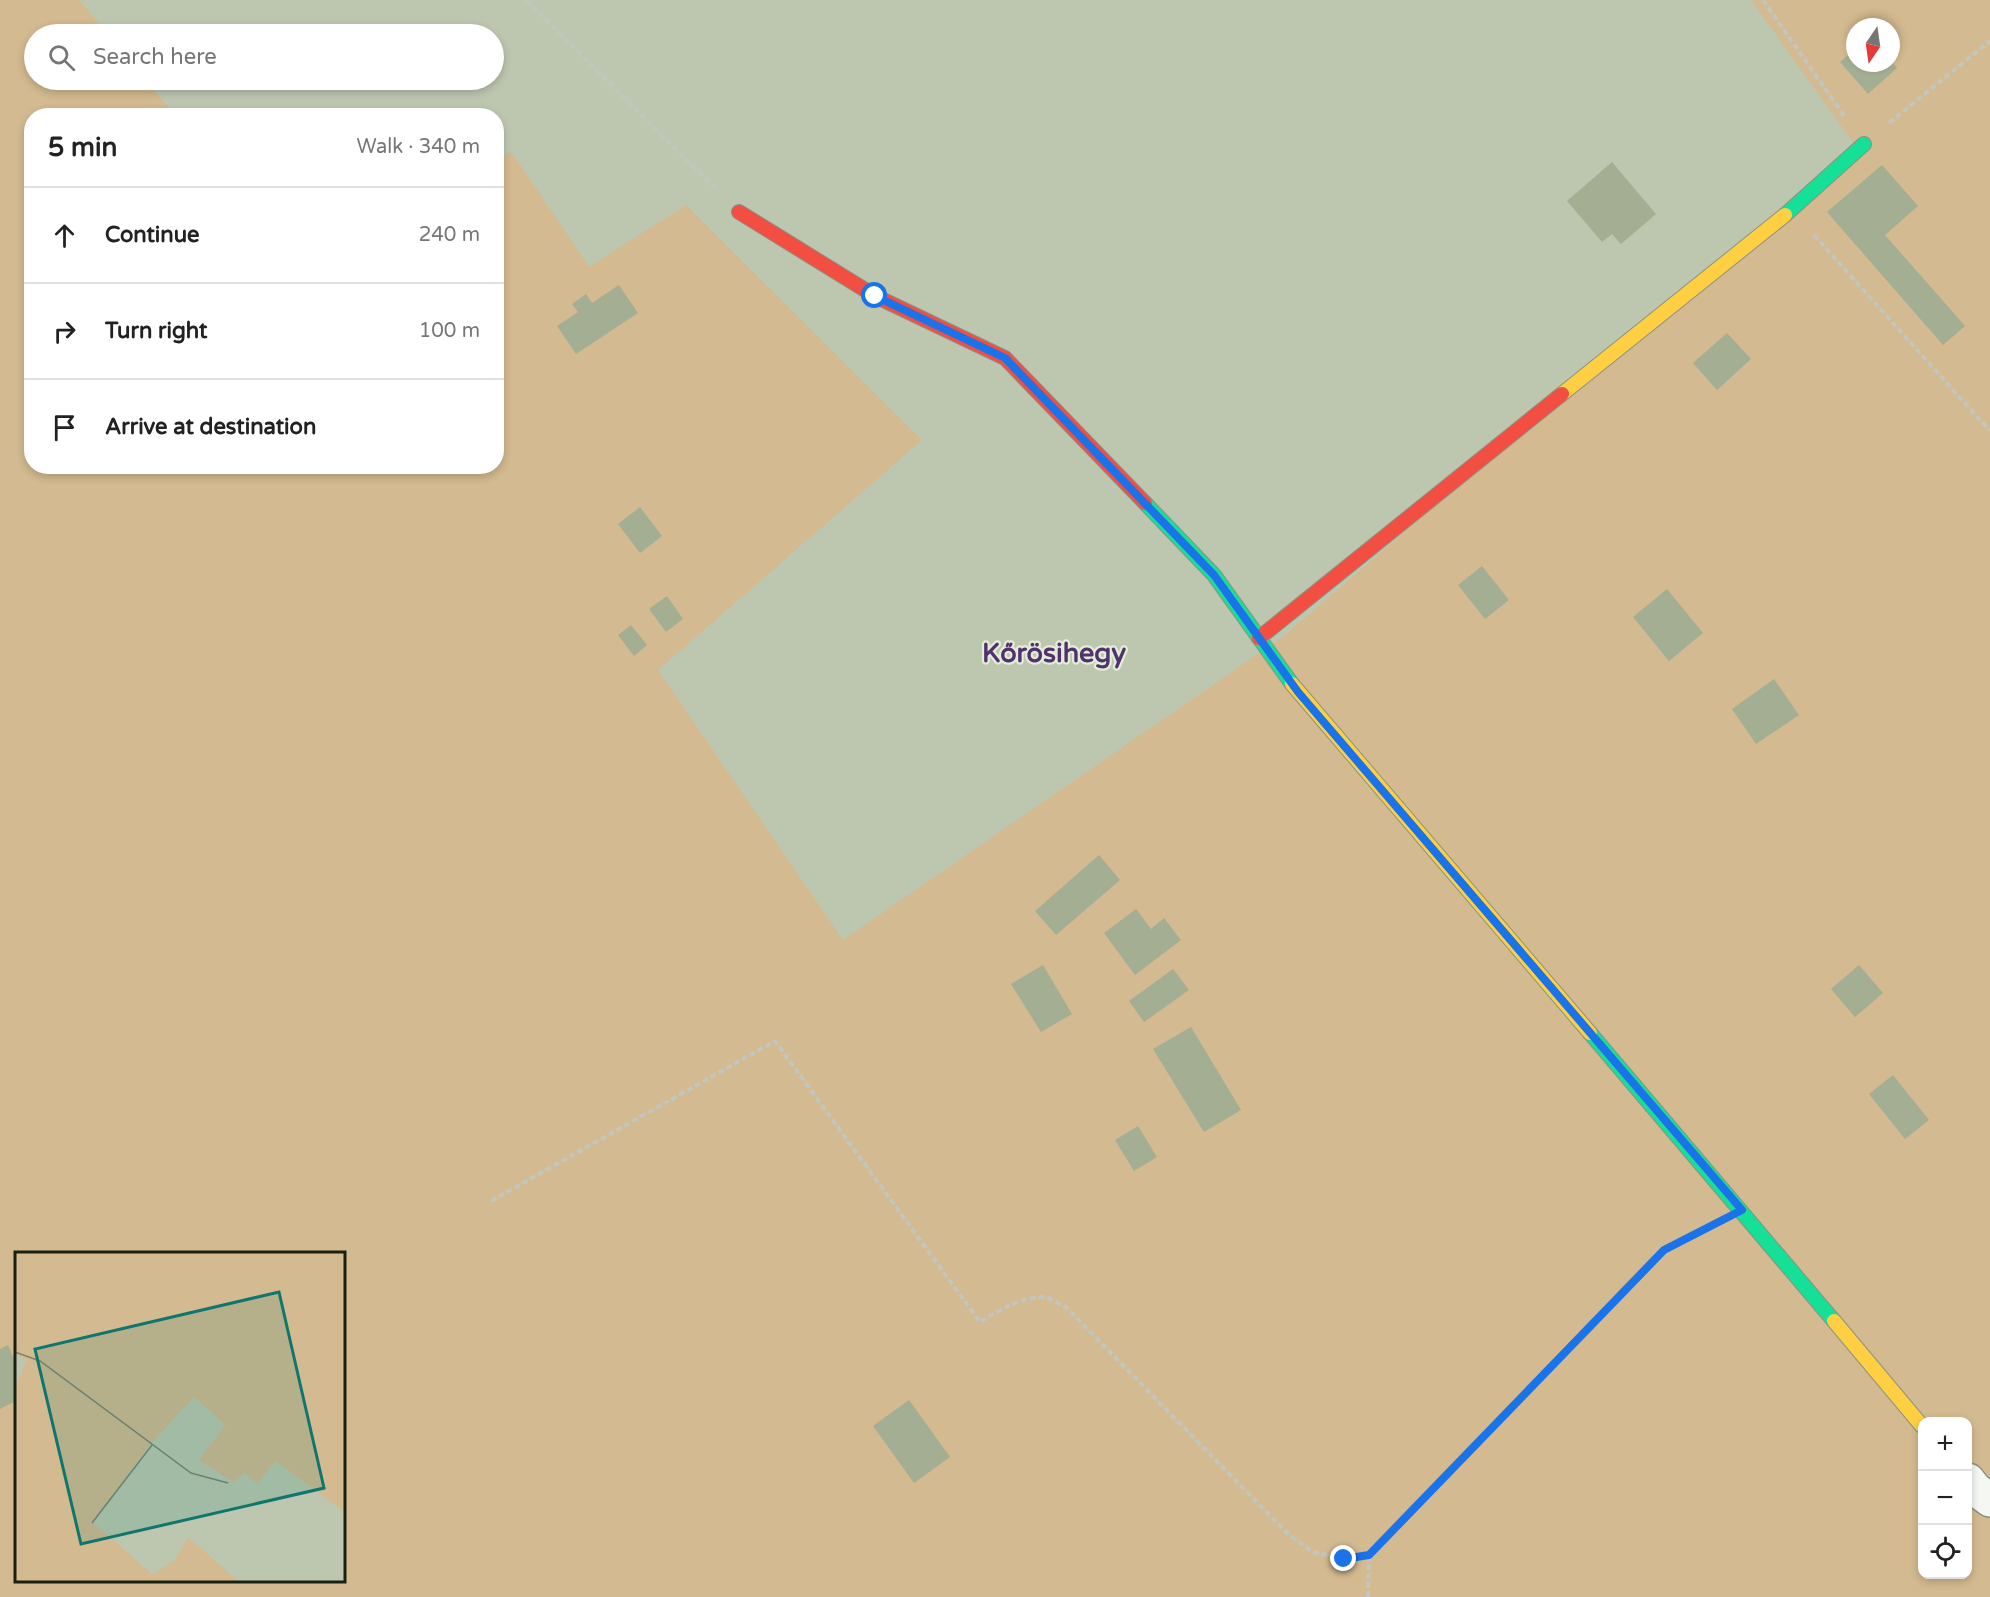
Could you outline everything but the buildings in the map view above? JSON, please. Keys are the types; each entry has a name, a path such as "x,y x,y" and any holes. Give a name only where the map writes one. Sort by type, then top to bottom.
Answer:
{"street":[{"path":"1259,638 1792,210 1864,144"},
{"path":"739,212 875,296 1005,358 1214,575 1298,692 1742,1210 1918,1420"},
{"path":"1972,1485 1990,1500"}],"path":[{"path":"526,0 739,212"},
{"path":"1763,0 1864,144 1990,41"},
{"path":"1792,210 1990,431"},
{"path":"491,1201 775,1041 980,1322 999,1310 1022,1301 1045,1297 1066,1307 1289,1535 1313,1552 1344,1559 1369,1555 1664,1250 1742,1210"},
{"path":"1368,1597 1369,1555"}],"shaded area":[{"path":"0,0 79,0 99,24 24,24 24,90 154,90 169,108 24,108 24,474 504,474 504,157 511,151 589,267 686,205 922,440 658,670 843,940 1284,636 1854,144 1751,0 1990,0 1990,1597 0,1597"}],"traffic: fast":[{"path":"1785,215 1864,144"},
{"path":"1145,503 1214,575 1292,684"},
{"path":"1590,1033 1834,1321"}],"traffic: slow":[{"path":"1562,394 1785,215"},
{"path":"1292,684 1590,1033"},
{"path":"1834,1321 1918,1421"}],"traffic: jam":[{"path":"739,212 875,296 1005,358 1145,503"},
{"path":"1259,638 1562,394"}],"district":[{"name":"Kőrösihegy","path":"1054,653"}],"route":[{"path":"875,296 1005,358 1214,575 1298,692 1742,1210 1664,1250 1369,1555 1344,1559"}]}
